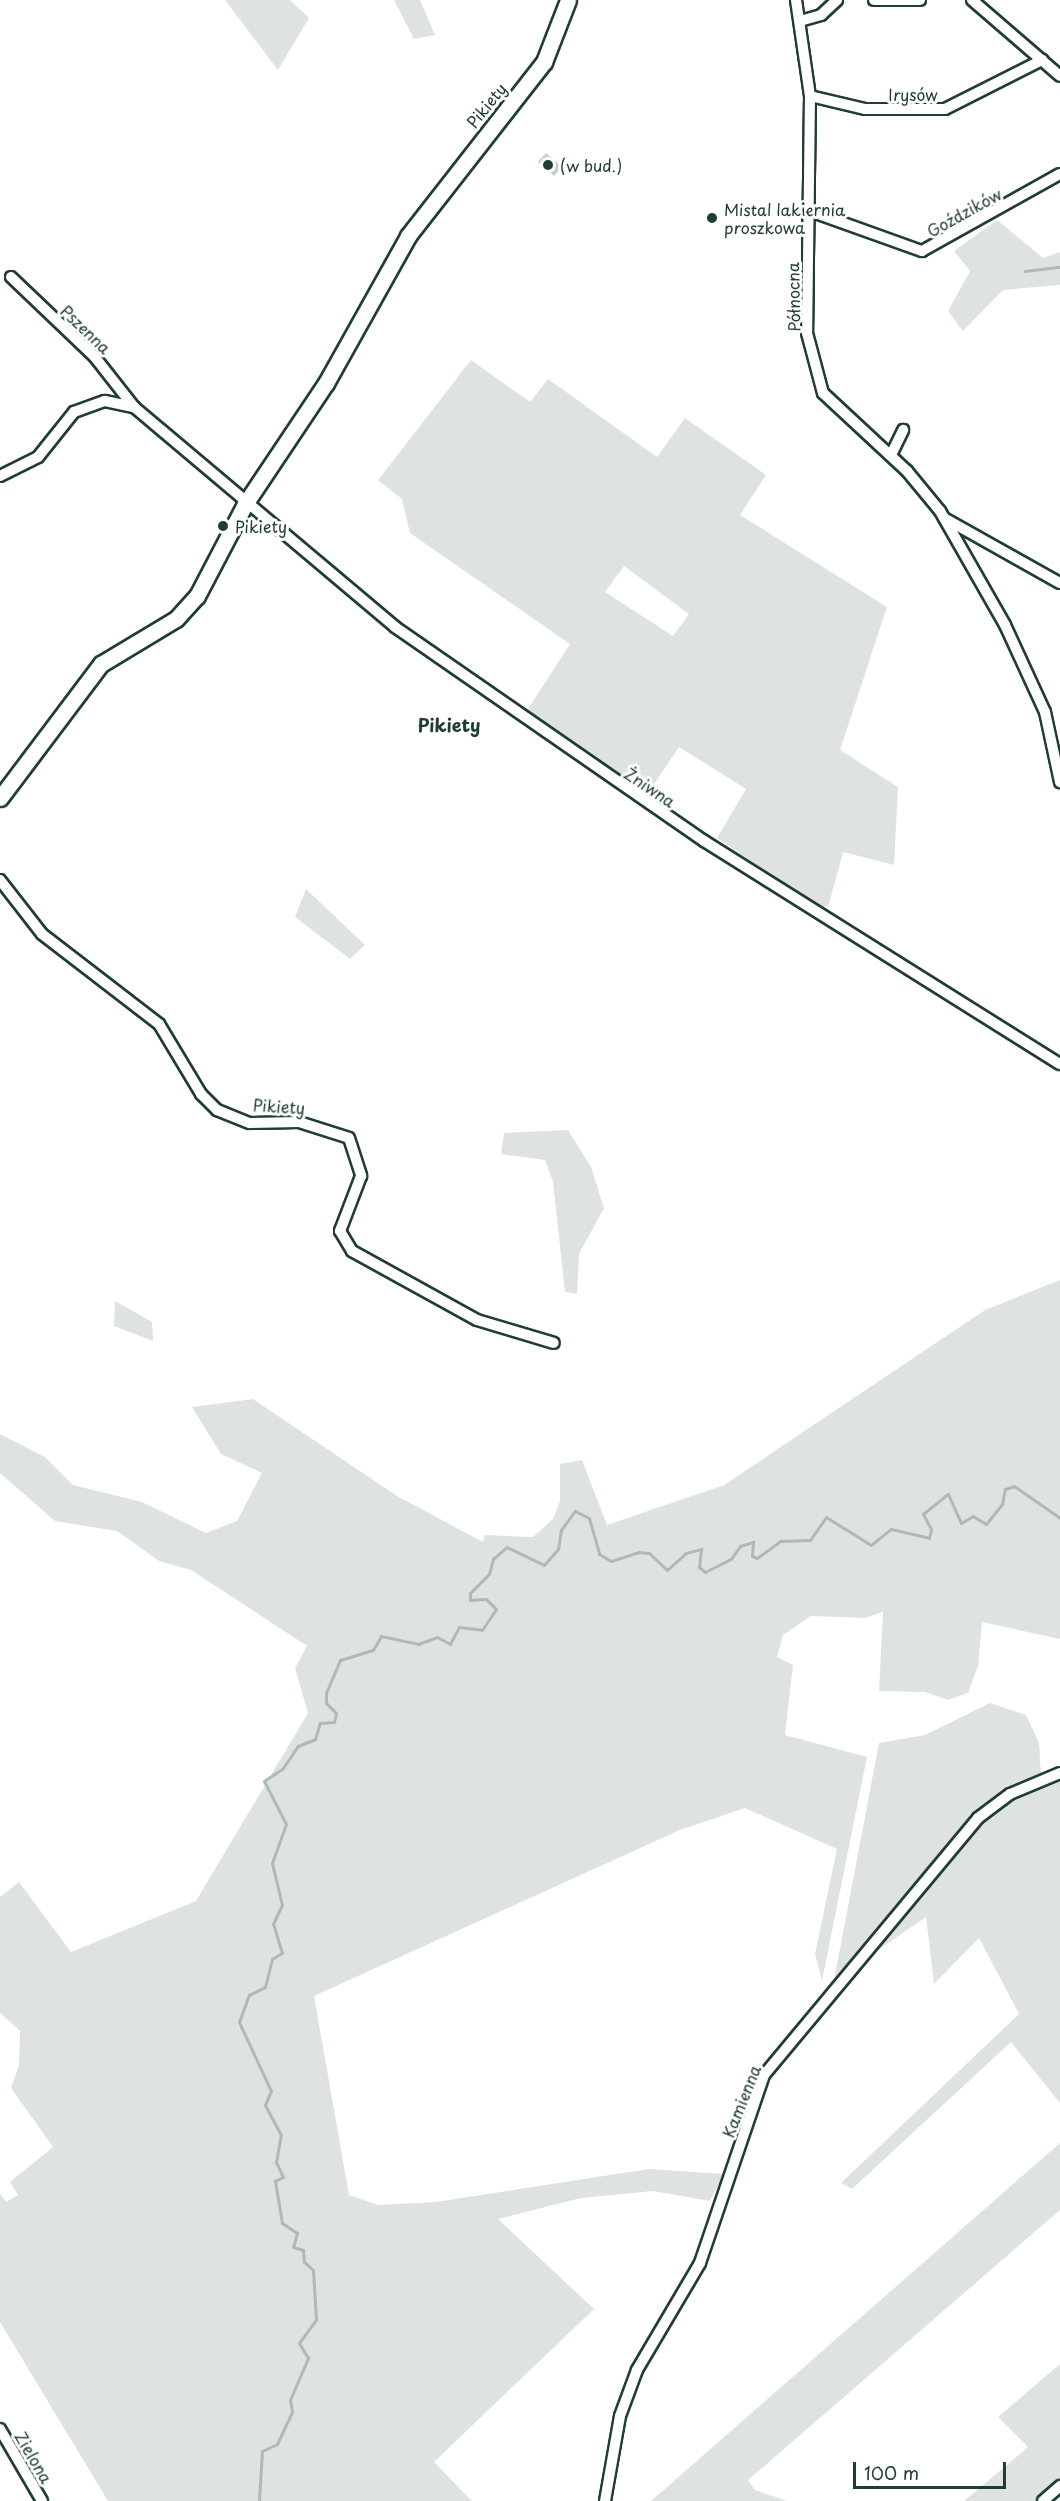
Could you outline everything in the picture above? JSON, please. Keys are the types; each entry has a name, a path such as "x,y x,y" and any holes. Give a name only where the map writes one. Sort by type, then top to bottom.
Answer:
{"street":[{"name":"Pikiety","path":"0,798 88,677 176,619 197,596 245,504 326,383 408,236 544,62 568,0"},
{"name":"Północna","path":"796,0 810,96 807,333 823,393 891,455 944,518 1005,625 1045,712 1060,782"},
{"path":"800,21 821,15 837,0"},
{"path":"874,0 921,0"},
{"path":"972,0 1060,76"},
{"name":"Irysów","path":"810,96 865,109 945,109 1042,60"},
{"name":"Goździków","path":"810,212 922,250 1060,174"},
{"name":"Pszenna","path":"11,277 94,356 134,407 245,504"},
{"name":"Pszenna","path":"0,476 38,457 74,412 105,401 134,407"},
{"path":"891,455 903,430"},
{"name":"Żniwna","path":"245,504 395,627 525,720 963,1007 1060,1064"},
{"path":"944,518 1060,584"},
{"name":"Pikiety","path":"0,880 42,934 171,1036 196,1085 217,1110 250,1123 298,1122 349,1138 361,1176 340,1232 352,1251 477,1320 554,1343"},
{"name":"Kamienna","path":"605,2501 620,2416 637,2370 700,2263 764,2075 978,1818 1010,1794 1060,1773"},
{"name":"Zielona","path":"0,2429 42,2501"},
{"path":"1044,2501 1060,2486"}],"shaded area":[{"path":"225,0 290,0 309,18 278,70"},
{"path":"394,0 420,0 435,35 414,39"},
{"path":"997,220 1043,258 1060,252 1060,285 1003,290 963,331 948,311 970,271 954,251"},
{"path":"471,360 530,402 548,379 657,457 685,418 766,475 740,515 887,607 840,750 898,787 894,865 843,852 829,904 821,909 717,838 746,789 679,747 646,796 526,712 570,644 410,533 402,499 378,480","holes":["624,566 689,614 673,636 605,592"]},
{"path":"306,889 365,945 350,959 295,917"},
{"path":"568,1130 591,1167 604,1208 579,1254 577,1294 565,1292 553,1182 545,1160 501,1154 504,1133"},
{"path":"1060,1280 1060,1639 982,1622 978,1666 968,1693 948,1700 925,1692 879,1691 883,1612 865,1618 811,1616 783,1635 777,1657 793,1665 785,1735 867,1757 822,1981 815,1954 837,1849 745,1808 680,1830 314,1996 349,2195 378,2205 436,2202 649,2169 724,2174 710,2201 653,2191 581,2198 498,2219 594,2309 434,2462 472,2501 108,2501 0,2322 0,2194 6,2202 18,2195 10,2182 53,2147 11,2088 19,2065 20,2031 0,2013 0,1897 19,1882 71,1952 196,1901 308,1713 295,1668 307,1646 191,1570 159,1561 117,1531 55,1521 0,1473 0,1434 45,1457 73,1485 142,1502 206,1533 237,1521 262,1473 221,1454 192,1407 253,1399 397,1496 483,1542 485,1535 533,1537 553,1519 560,1501 560,1464 582,1460 607,1525 724,1485 985,1310"},
{"path":"115,1301 152,1322 153,1341 114,1326"},
{"path":"990,1703 1026,1715 1039,1743 1041,1774 977,1811 832,1991 879,1743 925,1735"},
{"path":"1060,1781 1060,2103 1011,2042 852,2189 841,2183 1019,2014 979,1938 934,1984 926,1917 875,1952 982,1821 1013,1799"},
{"path":"1060,2143 1060,2210 748,2480 755,2490 787,2501 651,2501"},
{"path":"1060,2364 1060,2480 1038,2501 964,2501 1028,2447 998,2417"}],"building":[{"name":"(w bud.)","path":"546,153 562,167 554,176 538,162"}],"waterway":[{"path":"1025,271 1060,267"},
{"path":"259,2501 262,2451 277,2444 292,2412 290,2400 308,2358 299,2343 316,2320 313,2270 304,2262 303,2250 293,2247 297,2233 282,2223 275,2181 283,2177 276,2162 281,2135 265,2105 271,2091 239,2022 249,1995 265,1987 272,1959 282,1953 273,1924 282,1905 272,1863 286,1824 264,1781 283,1768 298,1746 315,1739 320,1723 334,1722 336,1713 326,1703 326,1693 340,1660 373,1650 381,1636 418,1644 437,1637 450,1644 459,1627 482,1630 496,1609 486,1599 470,1600 470,1593 489,1574 493,1559 507,1547 544,1565 558,1549 561,1530 575,1511 589,1518 599,1554 611,1561 638,1552 649,1553 667,1570 686,1553 701,1549 699,1567 705,1572 731,1559 740,1546 753,1542 752,1556 757,1558 780,1541 810,1540 826,1517 871,1545 891,1529 929,1538 931,1529 923,1514 948,1494 961,1523 973,1516 986,1524 1002,1504 1005,1489 1014,1486 1060,1518"}],"place":[{"name":"(w bud.)","path":"548,165"},
{"name":"Mistal lakiernia proszkowa","path":"712,218"},
{"name":"Pikiety","path":"223,526"}],"district":[{"name":"Pikiety","path":"449,725"}]}
